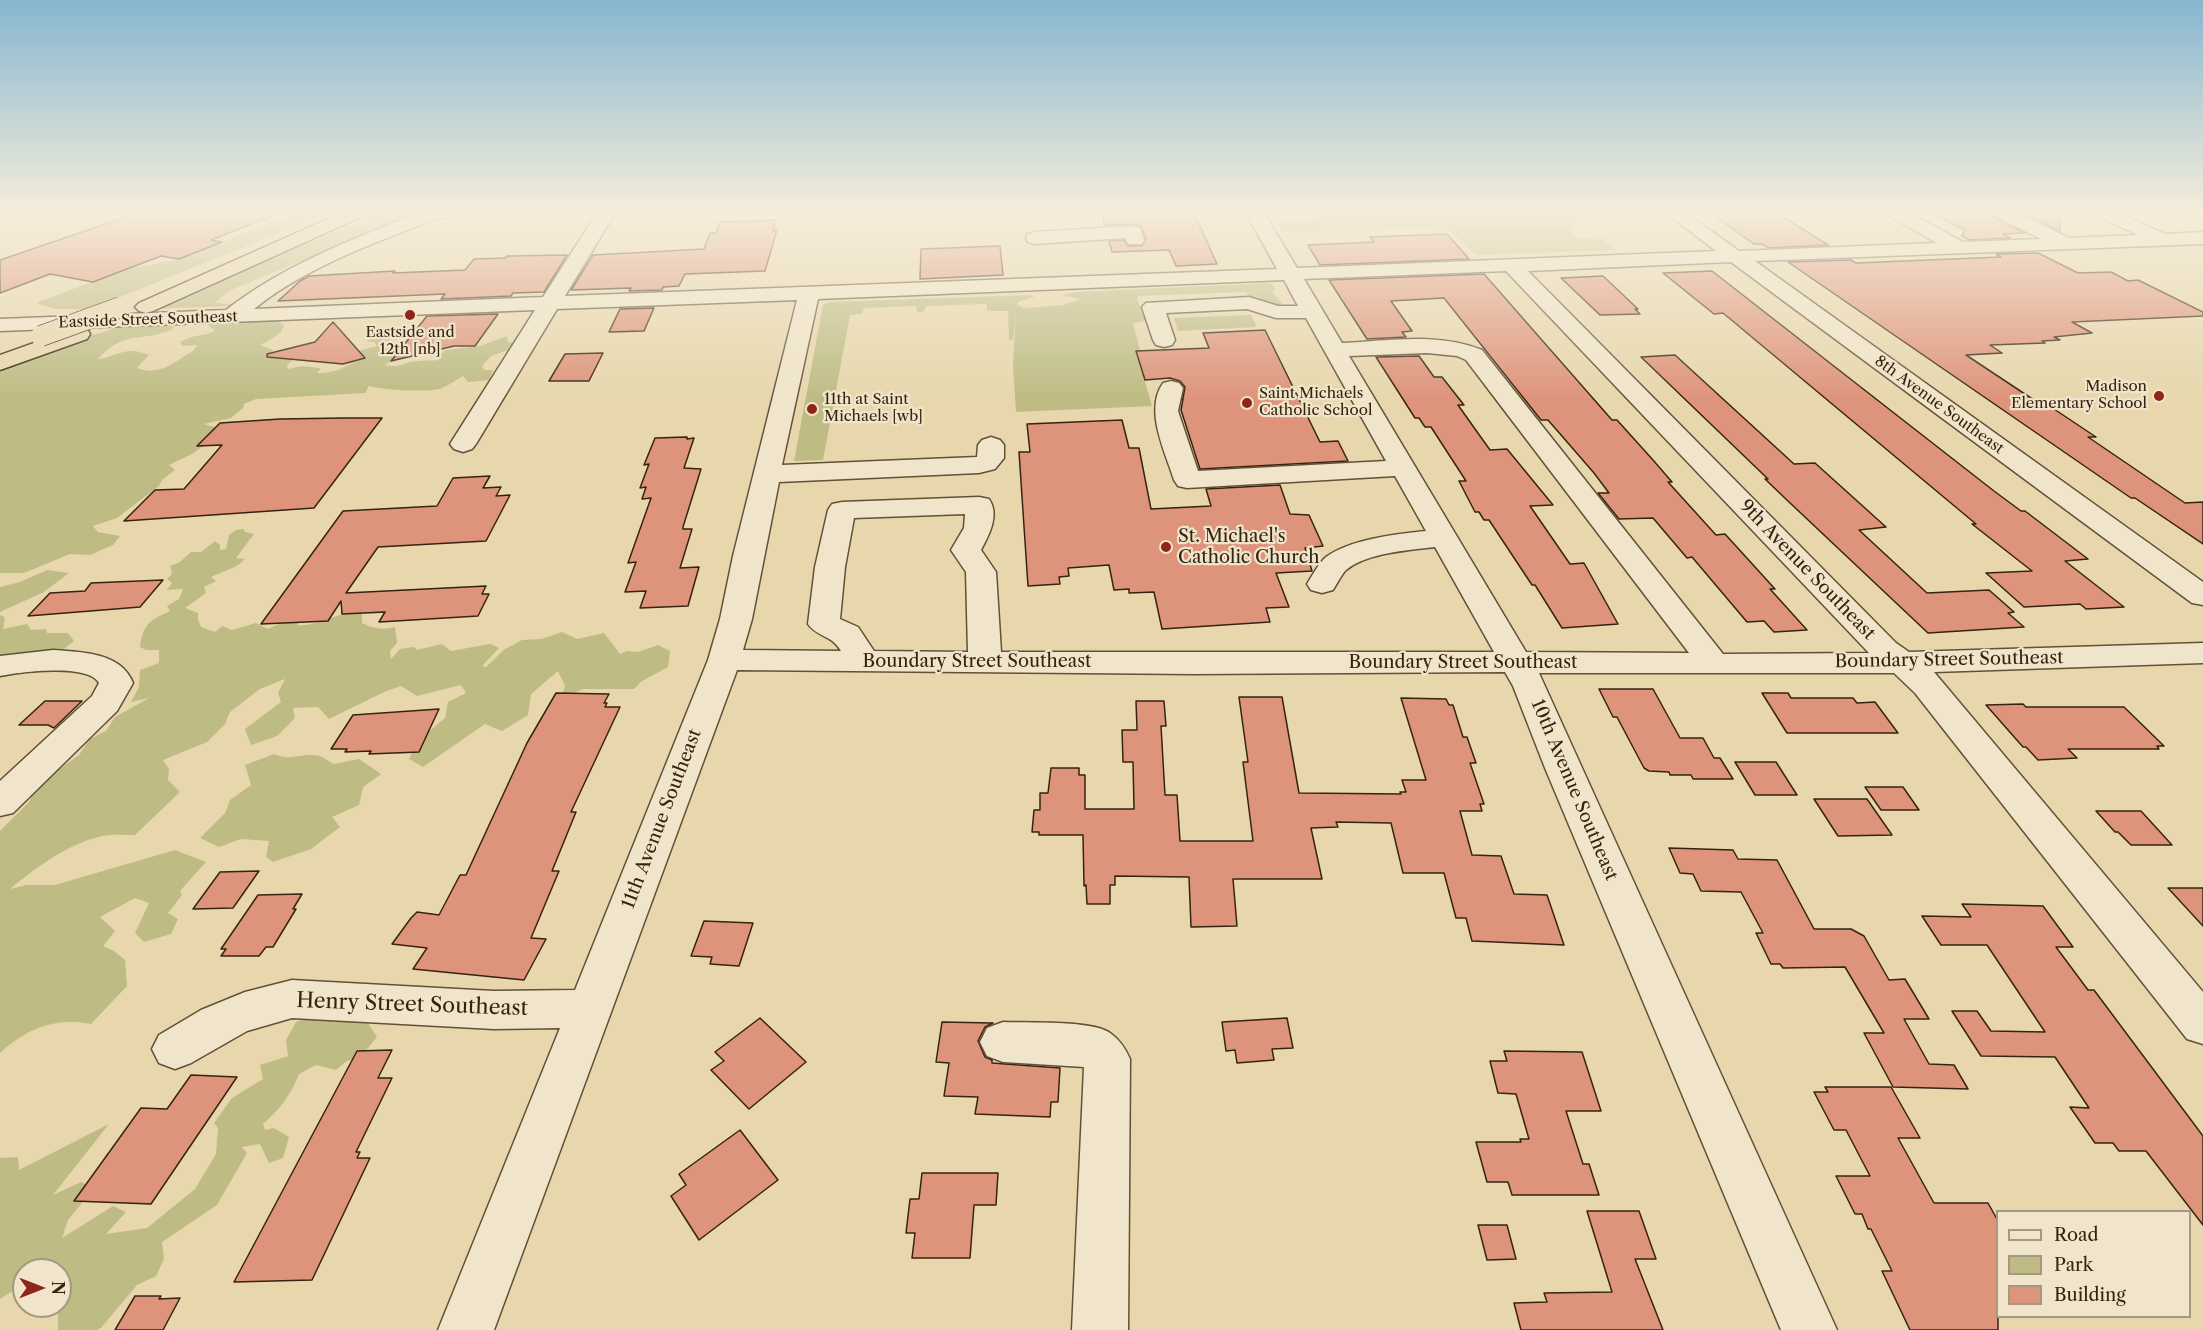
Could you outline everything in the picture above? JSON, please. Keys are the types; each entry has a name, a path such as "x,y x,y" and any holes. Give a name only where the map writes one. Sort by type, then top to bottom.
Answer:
{"highway":[{"path":"0,349 121,307 196,275"},
{"path":"0,363 146,307 216,275"}],"street":[{"path":"231,316 254,297 292,275"},
{"path":"463,444 567,275"},
{"path":"1041,275 1043,284"},
{"name":"Eastside Street Southeast","path":"0,325 1264,275"},
{"name":"10th Avenue Southeast","path":"1291,275 1530,686 1563,768 1809,1330"},
{"name":"9th Avenue Southeast","path":"1521,275 1885,650 1927,685 2203,1025"},
{"name":"8th Avenue Southeast","path":"1759,275 2203,596"},
{"name":"11th Avenue Southeast","path":"465,1330 724,660 736,619 748,556 808,293"},
{"path":"1164,340 1153,307 1249,303 1276,312 1312,312"},
{"path":"1335,350 1443,346 1461,349 1474,355 1714,664"},
{"path":"1171,388 1166,411 1187,480 1402,468"},
{"path":"768,474 978,465 986,463 991,458 991,445"},
{"path":"864,661 847,634 824,624 826,580 833,541 842,510 979,505 978,528 966,550 981,572 985,661"},
{"path":"1322,584 1336,564 1364,551 1390,543 1442,538"},
{"name":"Boundary Street Southeast","path":"724,660 1194,664 1516,662 1714,664 1900,663 2203,653"},
{"path":"0,666 42,662 92,666 105,669 113,675 116,683 105,703 0,803"},
{"name":"Henry Street Southeast","path":"175,1048 204,1029 237,1013 266,1003 292,999 494,1010 589,1009"},
{"path":"1003,1042 1094,1046 1107,1059 1100,1330"}],"green space":[{"path":"110,275 175,275 91,309 55,309 36,303"},
{"path":"232,275 267,275 231,290 214,303 235,306 151,309"},
{"path":"1271,283 1275,289 1273,292 1285,308 1263,303 1259,297 1249,297 1246,292 1138,296 1137,300 1146,321 1133,323 1140,350 1136,351 1152,406 1016,412 1013,365 1016,313 1013,340 1009,340 1008,311 987,310 987,304 926,306 923,312 917,312 916,306 864,308 862,314 850,315 823,460 794,461 823,305 828,302 1032,295 1034,297 1018,302 1017,305 1025,308 1063,305 1081,299 1061,295 1075,292"},
{"path":"1251,315 1257,327 1178,331 1174,318"},
{"path":"275,317 284,326 281,332 260,345 273,350 270,353 294,359 287,365 288,369 301,366 321,368 317,373 335,371 361,359 347,354 377,346 374,342 367,342 371,339 389,337 390,340 380,342 381,345 395,351 393,360 385,365 390,366 414,361 439,360 438,355 446,350 480,346 507,336 508,342 517,343 514,348 491,356 482,366 484,370 493,370 489,380 468,382 463,376 436,390 385,389 369,386 365,393 256,399 244,404 243,408 231,418 204,424 225,430 192,454 169,465 175,470 162,480 159,486 117,518 93,526 98,532 120,536 113,545 90,555 70,554 24,573 0,573 0,372 17,363 44,356 86,336 121,325 175,321 173,329 125,340 107,350 98,359 135,351 149,355 137,368 150,371 161,369 193,351 197,345 182,346 180,342 215,331 208,325 222,320 233,319 236,324"},
{"path":"244,529 245,532 254,534 236,558 245,559 233,568 211,577 216,581 204,587 206,593 185,608 198,613 201,627 215,632 222,626 232,630 256,623 268,629 287,620 305,616 297,625 312,624 344,614 362,612 362,623 378,628 395,627 397,643 390,651 391,659 400,649 414,647 417,650 442,644 451,651 490,644 499,648 482,666 486,667 505,649 522,640 542,639 562,632 577,639 604,633 620,654 627,651 638,652 658,645 670,651 668,667 642,681 634,689 583,689 561,699 565,686 558,671 531,694 528,715 502,731 485,724 423,767 409,759 419,740 445,718 448,702 466,693 461,685 417,696 401,686 329,719 318,707 293,708 295,718 277,736 251,745 245,729 281,702 278,693 285,679 260,689 230,712 225,724 207,742 163,760 169,769 168,780 180,792 135,835 102,836 65,850 10,889 26,885 55,885 175,850 206,862 180,891 182,895 168,913 178,919 171,934 144,942 135,933 149,903 135,898 100,917 115,931 103,946 125,960 127,986 91,1024 65,1022 42,1027 20,1037 0,1053 0,831 29,802 37,785 79,755 90,739 106,731 115,717 149,698 131,702 139,687 140,670 159,663 159,650 146,650 140,647 143,633 153,620 170,611 167,606 179,599 183,589 167,590 172,583 167,579 172,574 170,566 180,562 191,552 201,552 215,541 220,545 220,550 226,549 229,535 236,530"},
{"path":"47,570 69,573 44,592 0,612 0,587 20,582"},
{"path":"0,615 5,617 3,629 27,624 31,630 46,629 47,633 68,633 74,641 59,653 0,663"},
{"path":"274,754 286,757 320,756 334,764 359,759 381,774 363,787 359,805 332,817 340,827 311,849 273,862 266,857 269,841 241,839 219,847 200,838 225,813 230,800 251,785 245,765"},
{"path":"360,1008 370,1014 368,1023 377,1037 359,1059 347,1061 336,1070 316,1065 299,1074 284,1101 263,1124 265,1130 274,1128 289,1137 283,1158 269,1163 260,1144 242,1147 247,1153 217,1205 162,1242 164,1259 156,1276 137,1285 101,1328 97,1330 58,1330 58,1318 72,1318 72,1258 12,1258 12,1291 0,1299 0,1158 18,1157 19,1170 109,1124 53,1195 81,1182 94,1188 68,1220 62,1238 113,1206 126,1212 106,1234 147,1228 195,1189 216,1154 218,1128 214,1123 232,1098 263,1079 260,1065 288,1056 286,1040 296,1022 318,1014 337,1022"}],"building":[{"path":"0,275 47,275 0,293"},
{"path":"56,275 111,275 93,282"},
{"path":"555,275 544,292 513,293 511,296 441,299 445,294 278,301 309,276"},
{"path":"580,275 684,275 679,286 663,287 662,290 629,291 631,288 571,290"},
{"path":"920,275 1002,275 920,279"},
{"path":"1485,275 1612,420 1617,420 1653,460 1672,482 1668,482 1716,535 1725,534 1775,589 1770,589 1807,630 1774,632 1764,621 1747,622 1692,557 1687,558 1653,518 1619,519 1598,493 1609,493 1594,473 1548,420 1541,420 1444,298 1391,301 1412,331 1402,332 1406,337 1367,339 1329,280"},
{"path":"1666,275 1717,275 1994,491 2021,511 2025,511 2088,559 2065,561 2124,607 2086,609 2080,604 2024,607 1986,573 2032,571 1972,524 1976,524 1723,313 1714,314"},
{"path":"1807,275 2117,275 2128,281 2138,280 2203,312 2203,316 2072,322 2092,333 2054,337 2060,340 2042,341 2045,343 1990,345 2002,353 1966,355 2040,404 2045,403 2096,437 2088,437 2185,503 2203,502 2203,544 2135,498 2131,498"},
{"path":"1603,276 1638,309 1635,309 1640,314 1600,315 1561,278"},
{"path":"654,308 644,331 609,332 620,309"},
{"path":"498,314 475,346 454,346 391,361 427,316"},
{"path":"333,322 365,358 343,364 267,357 267,354 315,342"},
{"name":"Saint Michaels Catholic School","path":"1265,330 1320,442 1338,441 1348,461 1200,469 1181,410 1185,387 1180,381 1170,378 1145,380 1136,351 1209,348 1203,333"},
{"path":"603,353 589,381 549,381 565,354"},
{"path":"1675,355 1794,464 1815,463 1886,527 1859,530 1927,593 1989,590 2014,612 2008,613 2024,627 1928,633 1765,479 1768,479 1641,357"},
{"path":"1419,356 1434,377 1442,377 1464,405 1458,405 1490,450 1507,449 1553,505 1530,506 1570,564 1584,563 1618,624 1562,628 1489,520 1484,520 1479,512 1475,512 1459,481 1466,481 1431,427 1425,427 1419,418 1415,418 1376,357"},
{"path":"382,418 314,508 124,521 155,490 184,489 222,445 197,446 220,423 280,419"},
{"path":"1122,420 1129,448 1139,448 1151,509 1211,506 1206,489 1280,485 1290,514 1309,515 1323,546 1305,548 1312,571 1276,573 1289,607 1266,608 1270,622 1162,629 1154,592 1129,593 1129,589 1114,590 1109,565 1068,568 1069,576 1059,577 1060,584 1028,586 1019,452 1030,452 1027,424"},
{"path":"687,437 687,439 694,438 684,468 701,469 683,527 683,529 692,529 680,568 699,567 688,606 640,608 646,591 625,592 636,562 628,563 651,498 642,499 646,487 640,488 649,464 644,465 655,438"},
{"path":"490,476 483,488 501,487 496,496 510,495 486,541 378,547 346,593 486,586 482,594 489,594 478,616 379,622 385,612 342,614 341,601 328,621 261,624 343,511 437,506 453,478"},
{"path":"163,580 140,607 28,616 50,593 85,591 91,583"},
{"path":"1599,689 1653,689 1680,738 1703,738 1714,758 1720,758 1733,779 1693,779 1691,775 1670,775 1669,772 1649,771 1644,768"},
{"path":"556,693 609,694 604,703 607,703 605,707 620,707 571,812 576,812 552,871 559,871 531,938 546,939 524,980 413,969 427,948 392,944 417,912 439,915 460,875 466,875 527,743"},
{"path":"1762,693 1788,693 1791,698 1853,698 1857,703 1875,702 1898,733 1787,733"},
{"path":"1239,697 1282,697 1299,793 1401,794 1400,792 1406,792 1402,780 1426,780 1401,698 1446,699 1449,705 1453,705 1463,737 1467,737 1476,763 1470,763 1484,804 1480,804 1482,811 1460,811 1472,855 1501,856 1514,894 1547,895 1564,945 1472,941 1466,918 1456,918 1444,873 1403,873 1391,823 1336,822 1338,827 1311,828 1322,879 1233,879 1237,926 1191,927 1189,877 1115,876 1115,885 1110,885 1110,904 1087,904 1086,885 1084,886 1083,835 1039,835 1039,832 1032,832 1034,810 1040,810 1040,793 1048,793 1051,768 1079,768 1079,775 1085,775 1085,809 1134,809 1133,762 1123,762 1122,730 1137,730 1136,701 1164,701 1166,726 1161,726 1165,795 1177,795 1180,841 1253,841 1243,762 1248,762"},
{"path":"45,701 82,701 54,728 48,725 19,725"},
{"path":"2023,704 2026,707 2124,707 2164,746 2157,746 2159,749 2068,749 2077,758 2038,760 2026,747 2023,747 1986,705"},
{"path":"439,709 419,752 369,754 371,751 345,752 347,749 331,749 353,715"},
{"path":"1735,762 1776,762 1797,795 1755,795"},
{"path":"1865,787 1903,787 1919,810 1881,810"},
{"path":"1814,799 1867,799 1892,835 1838,836"},
{"path":"2096,811 2141,811 2172,845 2131,845 2118,832 2115,832"},
{"path":"1669,848 1733,850 1738,859 1777,860 1814,929 1851,929 1864,936 1889,980 1905,979 1929,1019 1904,1019 1929,1064 1954,1065 1968,1089 1893,1087 1864,1033 1884,1033 1845,967 1783,968 1780,964 1771,964 1756,933 1763,933 1741,892 1701,891 1693,874 1680,873"},
{"path":"259,871 233,908 193,909 220,872"},
{"path":"2168,888 2203,888 2203,926"},
{"path":"302,894 293,909 296,909 273,947 266,947 259,956 221,956 226,949 221,949 258,895"},
{"path":"1962,904 2043,906 2073,947 2056,947 2088,990 2094,990 2203,1136 2203,1225 2146,1151 2119,1151 2113,1143 2095,1143 2070,1107 2089,1108 2055,1057 1981,1056 1952,1011 1977,1011 1991,1031 2045,1032 1987,945 1941,945 1922,916 1971,917"},
{"path":"704,921 753,923 739,966 710,964 712,957 691,956"},
{"path":"760,1018 806,1062 749,1109 711,1070 724,1061 715,1052"},
{"path":"1287,1018 1293,1048 1272,1049 1274,1060 1237,1063 1235,1050 1226,1051 1222,1022"},
{"path":"942,1022 993,1023 985,1027 978,1041 985,1057 992,1060 992,1063 1060,1068 1058,1102 1051,1102 1050,1117 975,1114 978,1097 944,1096 949,1063 936,1062"},
{"path":"392,1050 378,1078 392,1078 356,1152 360,1152 357,1158 370,1158 312,1280 234,1282 357,1051"},
{"path":"1504,1051 1582,1052 1601,1111 1566,1111 1583,1164 1589,1164 1599,1195 1512,1195 1508,1182 1487,1182 1476,1142 1521,1142 1520,1139 1529,1139 1516,1094 1498,1093 1490,1061 1507,1061"},
{"path":"191,1075 237,1077 151,1204 74,1201 141,1108 167,1109"},
{"path":"1825,1087 1891,1087 1920,1138 1898,1138 1934,1203 1988,1203 1996,1217 1998,1330 1910,1330 1882,1271 1892,1271 1871,1229 1868,1229 1862,1214 1855,1214 1836,1176 1870,1176 1846,1130 1834,1130 1814,1092 1828,1092"},
{"path":"740,1130 778,1180 699,1240 671,1196 686,1185 679,1174"},
{"path":"922,1173 998,1173 996,1205 974,1205 970,1258 912,1258 915,1233 906,1233 910,1199 919,1199"},
{"path":"1587,1211 1639,1211 1656,1259 1635,1259 1663,1330 1521,1330 1514,1303 1547,1302 1544,1293 1612,1292"},
{"path":"1478,1225 1507,1225 1516,1259 1487,1260"},
{"path":"135,1296 161,1296 159,1299 180,1298 163,1330 115,1330"}],"place":[{"name":"Eastside and 12th [nb]","path":"410,315"},
{"name":"Madison Elementary School","path":"2159,396"},
{"name":"Saint Michaels Catholic School","path":"1247,403"},
{"name":"11th at Saint Michaels [wb]","path":"812,409"},
{"name":"St. Michael's Catholic Church","path":"1166,547"}]}
